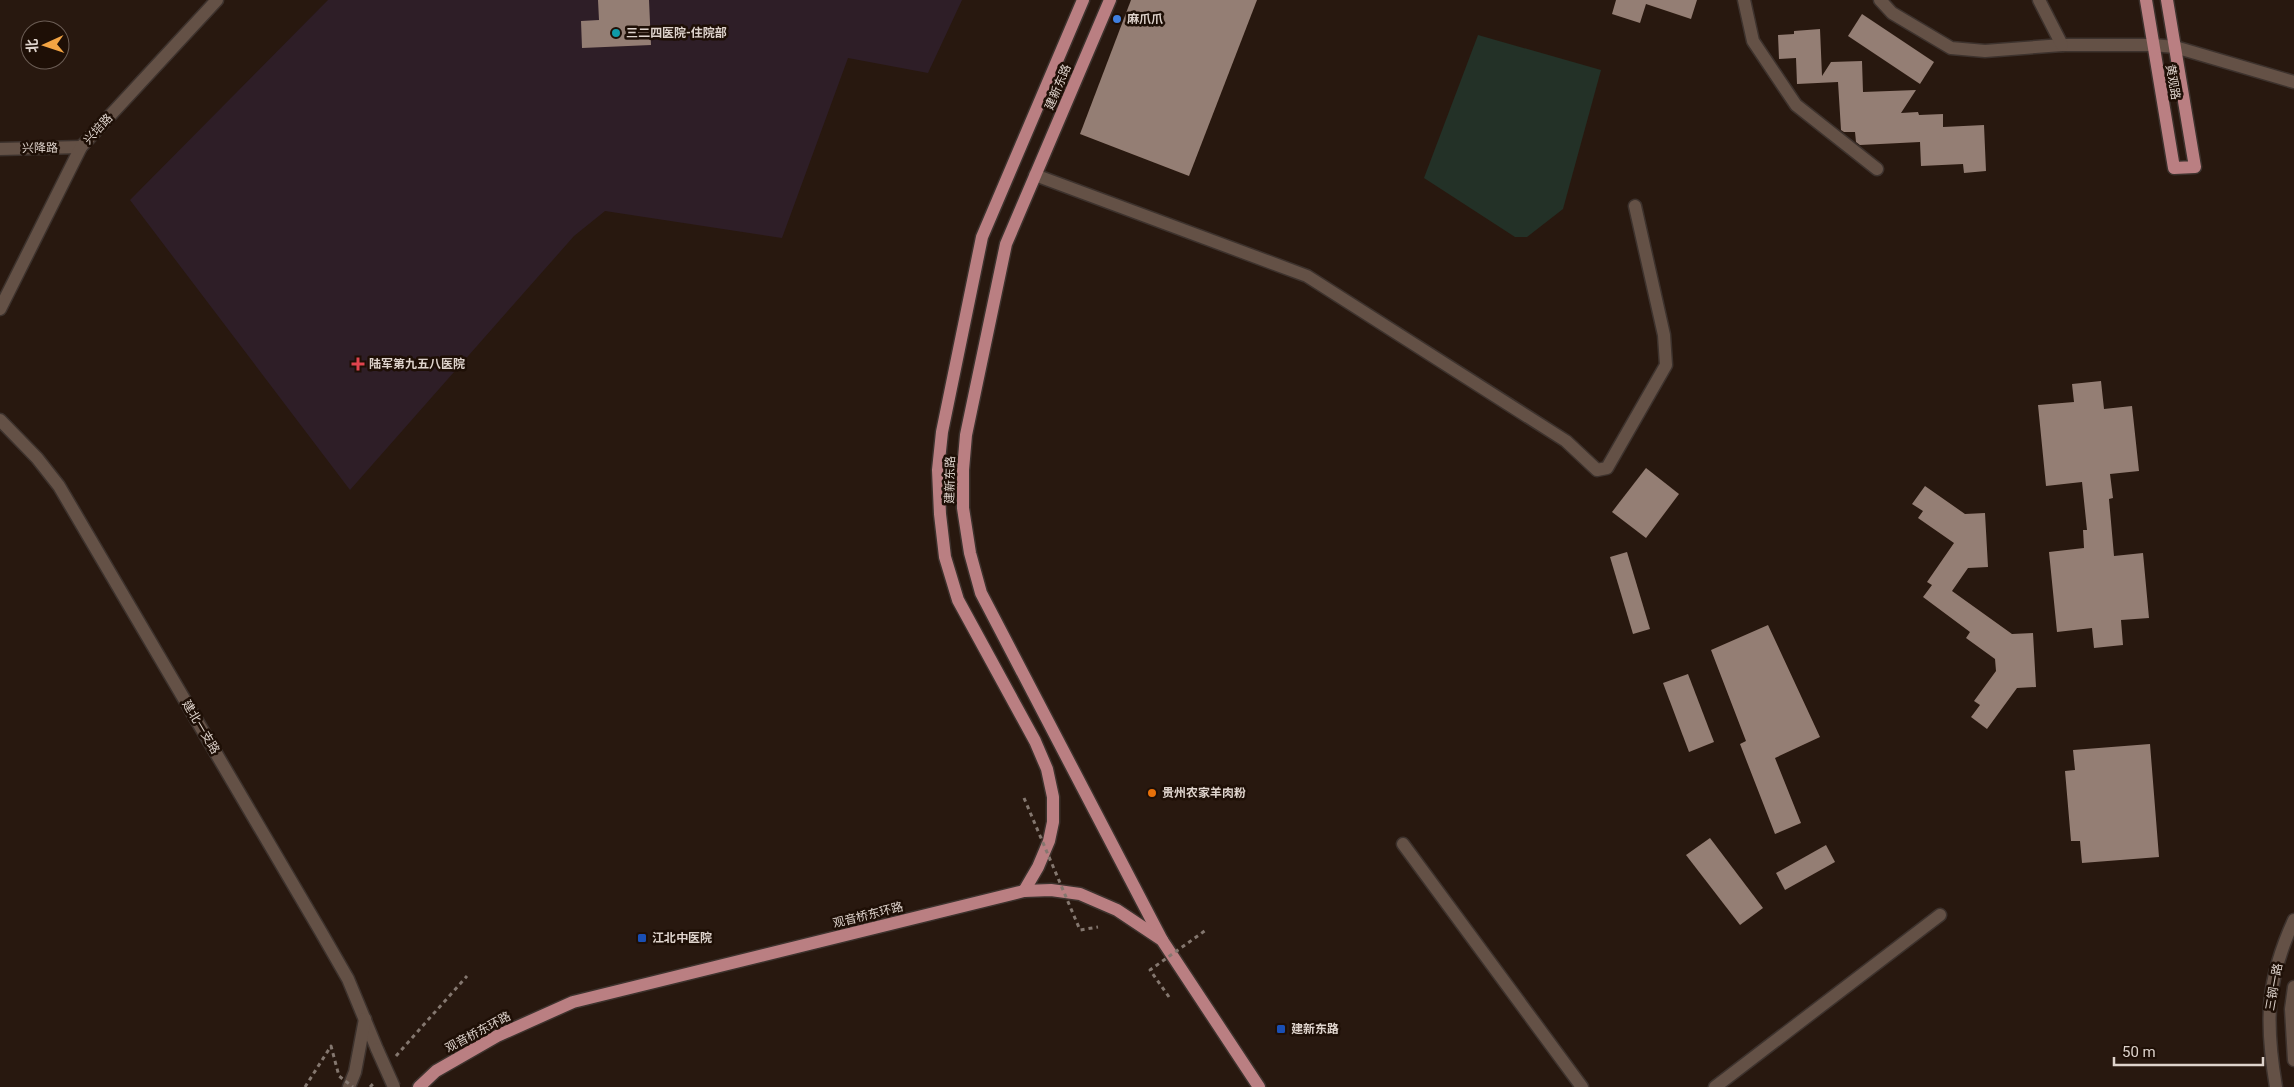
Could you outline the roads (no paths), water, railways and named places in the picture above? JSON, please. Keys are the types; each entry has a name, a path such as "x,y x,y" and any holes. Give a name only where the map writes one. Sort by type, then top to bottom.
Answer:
{"main road":[{"name":"建新东路","path":"1024,891 1038,867 1049,841 1053,822 1053,797 1047,769 1034,741 958,600 945,557 940,514 938,470 942,432 982,237 1083,0"},
{"name":"建新东路","path":"1110,0 1006,244 966,435 963,508 970,553 981,593 1162,940"},
{"name":"黄观路","path":"2146,0 2174,168 2195,167 2166,0"},
{"name":"观音桥东环路","path":"419,1087 436,1071 497,1036 573,1002 1024,891 1051,890 1080,894 1117,910 1162,940 1259,1087"}],"street":[{"name":"兴培路","path":"0,308 81,148 216,0"},
{"path":"1744,0 1754,41 1796,105 1877,169"},
{"path":"1880,0 1892,13 1951,48 1986,51 2062,45 2153,45 2175,47 2294,82"},
{"path":"2040,0 2062,45"},
{"name":"兴降路","path":"0,148 81,148"},
{"path":"1035,175 1307,276 1566,441 1597,470 1608,468 1666,365 1664,335 1635,206"},
{"name":"建北一支路","path":"0,420 37,458 59,486 348,980 394,1087"},
{"path":"1403,844 1582,1087"},
{"path":"1715,1087 1940,915"},
{"name":"三钢一路","path":"2276,1087 2268,1011 2276,965 2294,920"},
{"name":"三钢一路","path":"2294,988 2291,1009 2294,1060"},
{"path":"349,1087 355,1072 366,1019"}],"place":[{"name":"麻爪爪","path":"1117,19"},
{"name":"三二四医院-住院部","path":"616,33"},
{"name":"陆军第九五八医院","path":"358,364"},
{"name":"贵州农家羊肉粉","path":"1152,793"},
{"name":"江北中医院","path":"642,938"},
{"name":"建新东路","path":"1281,1029"}]}
